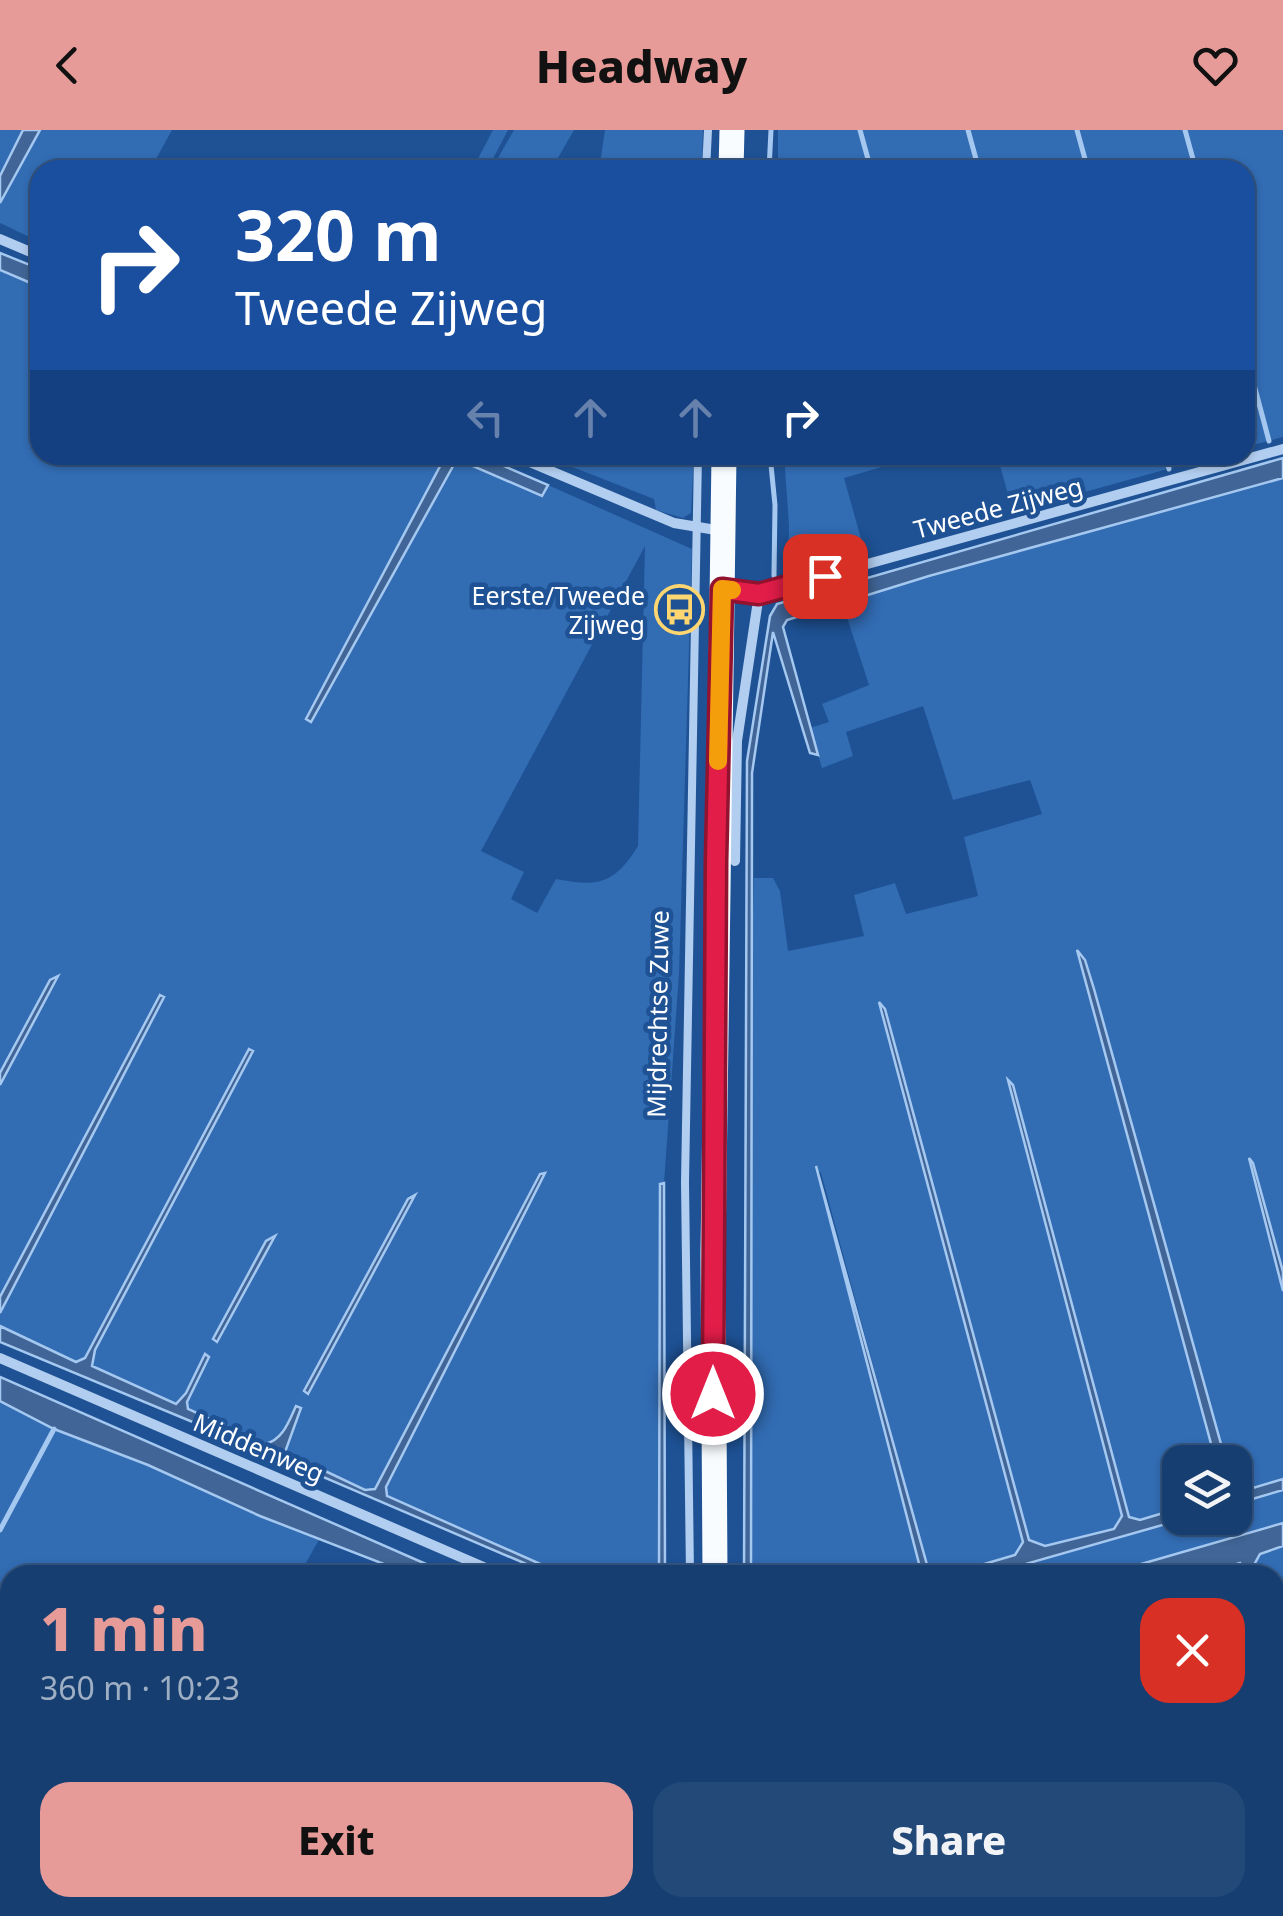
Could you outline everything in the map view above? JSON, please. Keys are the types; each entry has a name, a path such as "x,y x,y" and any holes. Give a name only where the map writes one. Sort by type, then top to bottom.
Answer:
{"main road":[{"path":"731,160 732,130"},
{"name":"Mijdrechtse Zuwe","path":"715,1565 713,1253 722,589 710,530 722,465"}],"street":[{"path":"0,240 30,252"},
{"name":"Tweede Zijweg","path":"1255,456 1283,448"},
{"path":"537,465 674,522 710,530"},
{"name":"Tweede Zijweg","path":"722,589 759,594 1222,465"},
{"path":"736,861 737,741 759,594"},
{"name":"Middenweg","path":"0,1358 479,1565"}],"lane":[{"path":"706,160 708,130"},
{"name":"Mijdrechtse Zuwe","path":"690,1565 685,1182 710,530 700,465"}],"shaded area":[{"path":"0,130 23,130 0,176"},
{"path":"23,130 40,130 0,203 0,176"},
{"path":"40,130 172,130 156,160 30,160 30,237 0,223 0,203"},
{"path":"493,130 508,130 492,160 477,160"},
{"path":"514,130 574,130 557,160 497,160"},
{"path":"605,130 703,130 702,160 600,160"},
{"path":"778,130 1283,130 1283,437 1255,444 1255,160 778,160"},
{"path":"0,253 30,265 30,283 0,270"},
{"path":"0,270 30,283 30,465 441,465 306,719 311,721 453,465 473,465 541,495 548,485 692,549 679,974 664,1183 660,1184 659,1565 542,1565 387,1496 386,1487 544,1174 540,1174 375,1489 365,1490 284,1452 300,1409 296,1406 281,1434 265,1444 188,1409 187,1402 209,1357 206,1355 176,1404 92,1367 95,1350 253,1051 250,1049 85,1358 76,1362 0,1326 0,1313 164,997 160,996 0,1297 0,1085 57,978 50,980 0,1073","holes":["645,546 638,846 629,859 603,880 583,883 556,879 537,913 511,899 524,872 481,851"]},
{"path":"1283,458 1283,478 929,576 787,620 783,627 818,755 810,753 773,632 752,773 751,1565 744,1565 747,761 770,616 777,604"},
{"path":"441,465 454,465 311,722 306,719"},
{"path":"471,465 501,465 548,485 542,496"},
{"path":"567,465 693,465 691,513 683,518 656,510 654,499"},
{"path":"785,465 889,465 844,478 865,553 788,574"},
{"path":"1000,465 1182,465 1013,512"},
{"path":"1283,478 1283,1272 1253,1163 1249,1161 1283,1291 1283,1479 1252,1488 1252,1445 1221,1445 1094,989 1079,953 1211,1445 1162,1445 1162,1513 1140,1520 1129,1517 1013,1085 1008,1082 1122,1516 1114,1529 1044,1546 1029,1540 885,1009 880,1004 1023,1543 1015,1555 981,1565 927,1565 818,1171 921,1565 751,1565 750,1026 754,878 773,878 780,891 788,951 864,936 854,895 895,883 906,914 978,896 964,837 1042,814 1030,780 953,800 923,706 846,732 853,756 822,768 810,728 829,722 822,704 869,685 842,602"},
{"path":"1077,950 1085,960 1094,989 1221,1445 1211,1445"},
{"path":"58,976 0,1085 0,1073 50,980"},
{"path":"160,995 164,997 0,1313 0,1297"},
{"path":"879,1002 885,1009 1029,1540 1045,1546 1114,1529 1122,1516 1008,1080 1013,1085 1129,1517 1140,1520 1162,1513 1162,1525 1022,1565 981,1565 1015,1555 1023,1542"},
{"path":"249,1049 253,1051 95,1350 92,1366 176,1404 186,1393 205,1354 209,1357 187,1402 188,1409 265,1444 281,1434 296,1406 301,1408 285,1452 365,1490 375,1489 540,1174 545,1173 386,1487 387,1496 542,1565 529,1565 251,1443 0,1342 0,1326 76,1362 85,1358"},
{"path":"1249,1158 1283,1272 1283,1291"},
{"path":"816,1166 927,1565 919,1565"},
{"path":"664,1183 665,1565 659,1565 660,1184"},
{"path":"415,1195 308,1394 304,1391 408,1199"},
{"path":"275,1236 217,1342 213,1339 266,1241"},
{"path":"0,1377 428,1565 386,1565 54,1429 0,1401"},
{"path":"0,1401 320,1538 305,1565 0,1565"},
{"path":"1283,1479 1283,1490 1252,1499 1252,1488"},
{"path":"1283,1490 1283,1523 1252,1532 1252,1499"},
{"path":"1283,1523 1283,1546 1260,1554 1254,1565 1138,1565"},
{"path":"1162,1525 1162,1535 1241,1535 1138,1565 1022,1565"},
{"path":"1283,1546 1283,1565 1254,1565 1260,1554"}],"waterway":[{"path":"770,160 771,130"},
{"path":"860,130 868,160"},
{"path":"968,130 976,160"},
{"path":"1077,130 1085,160"},
{"path":"1185,130 1193,160"},
{"path":"1255,388 1269,441"},
{"path":"771,465 774,576"},
{"path":"1168,465 1169,469"},
{"path":"0,1530 54,1429"}],"slow traffic":[{"path":"718,761 722,589 732,590"}],"place":[{"name":"Eerste/Tweede Zijweg","path":"680,609"}],"route":[{"path":"713,1394 722,589 759,594 825,576"}]}
